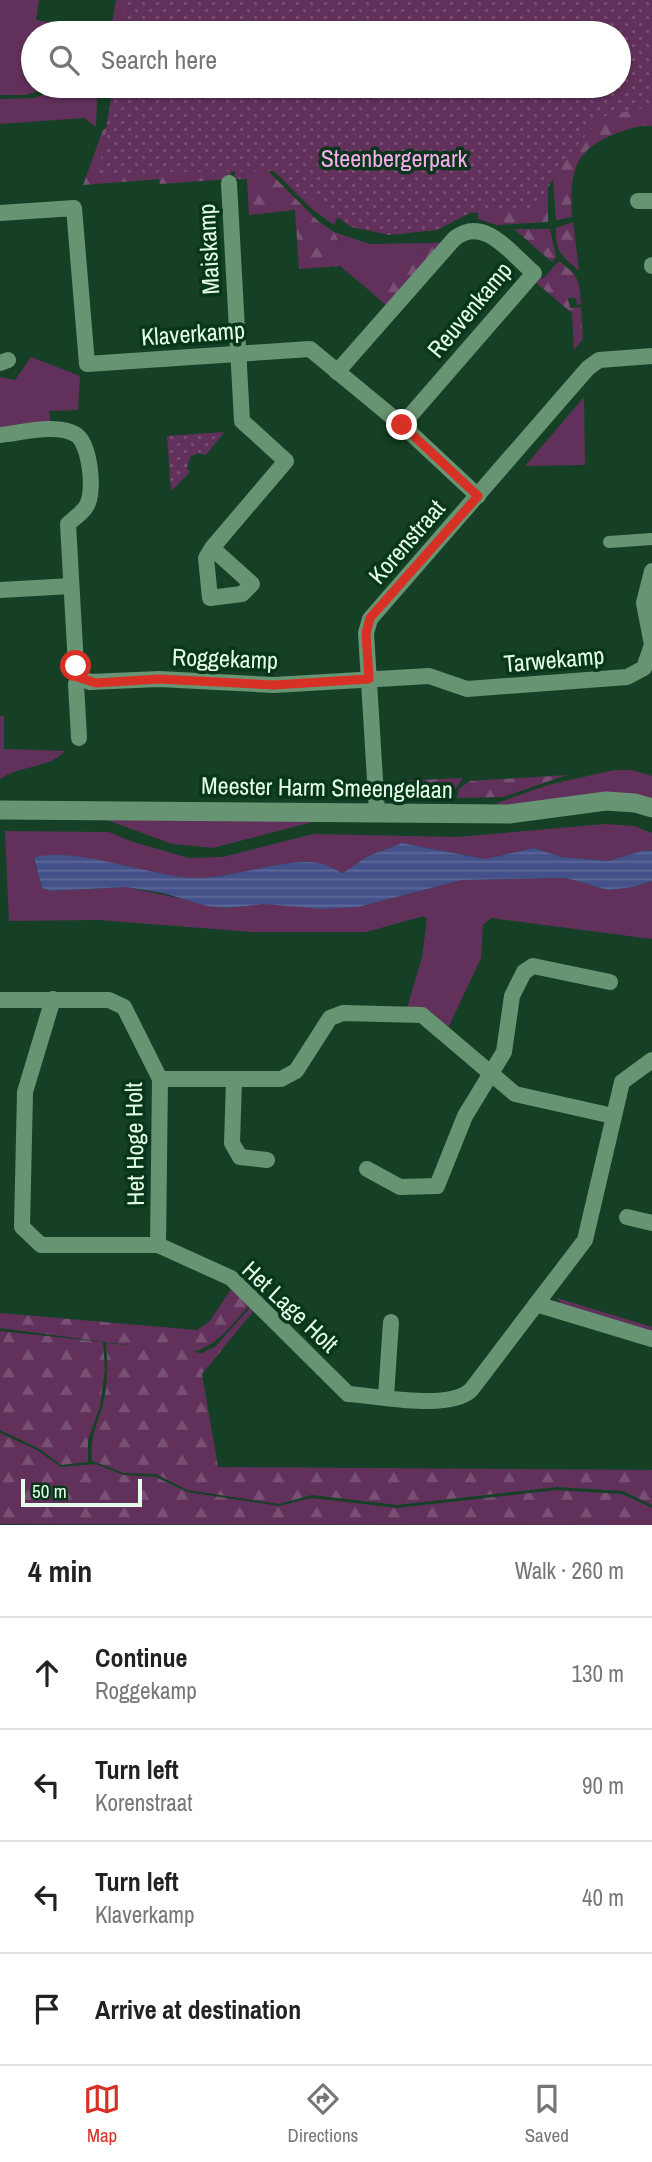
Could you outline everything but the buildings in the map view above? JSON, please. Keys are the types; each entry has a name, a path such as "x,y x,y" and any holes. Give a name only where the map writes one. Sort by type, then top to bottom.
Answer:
{"street":[{"name":"Maiskamp","path":"212,548 286,461 242,421 229,183"},
{"name":"Klaverkamp","path":"0,213 74,208 87,365 310,349 402,425 478,496"},
{"name":"Reuvenkamp","path":"337,372 454,239 470,230 486,231 534,273 402,425"},
{"name":"Korenstraat","path":"377,812 366,633 370,618 588,368 599,360 652,356"},
{"path":"0,435 58,430 76,434 87,445 91,492 87,506 68,524 76,666 80,678 76,684 79,738"},
{"path":"609,542 652,539"},
{"name":"Tarwekamp","path":"369,679 429,676 467,689 627,677 644,668 652,645 644,603 652,571"},
{"path":"0,590 71,586"},
{"name":"Roggekamp","path":"80,678 96,683 159,679 274,685 369,679"},
{"name":"Meester Harm Smeengelaan","path":"0,810 509,814 606,801 635,803 652,808"},
{"path":"367,1169 400,1186 437,1186 466,1116 505,1052 512,996 524,972 533,966 610,982"},
{"name":"Het Lage Holt","path":"53,999 25,1092 22,1227 41,1245 158,1245 231,1278 348,1394 443,1401 465,1396 585,1240 622,1082 652,1060"},
{"name":"Het Hoge Holt","path":"0,1000 110,1000 124,1007 160,1079 158,1245"},
{"path":"160,1079 281,1079 296,1071 330,1018 344,1013 422,1016 515,1094 613,1116"},
{"path":"234,1080 232,1143 240,1157 267,1160"},
{"path":"627,1217 652,1223"},
{"path":"536,1304 652,1339"},
{"path":"386,1396 391,1322"}],"green space":[{"path":"0,0 39,0 36,20 42,21 21,21 21,95 0,95"},
{"path":"116,0 162,0 151,21 112,21"},
{"name":"Steenbergerpark","path":"125,0 652,0 652,106 601,117 569,155 534,209 470,213 437,230 389,235 351,227 273,171 99,173 111,98 631,98 631,21 122,21"},
{"path":"652,96 652,126 629,129 601,140 582,156 573,176 572,217 556,220 553,179 583,124"},
{"path":"96,98 96,127 84,118 0,124 0,99"},
{"path":"107,128 231,162 231,179 160,184 159,179 83,185 103,130"},
{"path":"258,155 339,214 334,225 312,209"},
{"path":"235,164 267,170 318,221 334,232 352,266 347,272 340,266 299,269 295,210 249,215 247,179 235,179"},
{"path":"548,179 548,222 496,225 478,219 478,211"},
{"path":"573,222 579,271 564,257 556,242 556,228"},
{"path":"514,229 550,229 556,257 552,262"},
{"path":"334,232 370,244 431,243 400,277 372,280 364,286 347,272 352,266"},
{"path":"442,242 388,307 364,286 374,277 400,277 431,243"},
{"path":"559,261 577,279 580,289 581,304 577,305 576,298 568,298 570,308 581,307 583,339 574,350 572,313 534,281 539,275 543,279"},
{"path":"31,357 80,376 78,410 49,411 51,426 0,428 0,377 15,380"},
{"path":"584,397 585,465 525,466"},
{"path":"224,432 206,455 198,453 190,457 187,469 190,472 171,491 167,436"},
{"path":"0,716 4,716 4,749 65,751 51,761 16,771 0,779"},
{"path":"614,770 632,770 652,776 652,799 497,806 497,803 548,785"},
{"path":"567,775 503,797 457,798 459,789 470,781"},
{"path":"463,778 453,792 398,792 398,781"},
{"path":"104,819 316,821 213,848 172,844"},
{"path":"605,824 634,826 652,833 652,851 645,850 608,861 562,857 534,848 485,859 402,843 368,856 343,873 322,864 306,862 207,878 175,876 88,858 49,856 34,859 42,888 51,891 125,887 227,908 265,904 358,907 462,880 566,878 608,890 634,887 652,881 652,939 491,918 483,925 481,958 448,1028 430,1011 407,1008 422,957 427,919 424,916 366,932 252,932 99,920 9,921 5,831 109,832 189,858 223,857 313,834 458,837"},
{"path":"233,1286 251,1303 216,1341 188,1353 0,1328 0,1313 197,1330 210,1321"},
{"path":"557,1298 652,1327 652,1333 564,1307"},
{"path":"252,1305 256,1308 202,1374 218,1467 652,1470 652,1505 623,1491 557,1487 397,1505 312,1495 279,1504 187,1490 156,1474 125,1473 92,1461 92,1440 106,1384 106,1343 202,1353 216,1346"},
{"path":"0,1331 103,1342 105,1370 100,1406 88,1440 88,1462 61,1465 38,1448 0,1430"},
{"path":"0,1433 37,1450 61,1467 95,1464 124,1475 156,1477 187,1492 279,1506 312,1498 397,1508 557,1490 622,1494 652,1508 652,1525 0,1524"}],"water":[{"path":"402,843 485,859 534,848 562,857 608,861 645,850 652,851 652,881 634,887 608,890 566,878 462,880 358,907 321,909 265,904 227,908 125,887 51,891 42,888 34,858 68,855 192,878 223,876 275,865 306,862 322,864 343,873 368,856"}],"route":[{"path":"76,666 80,678 96,683 159,679 274,685 369,679 366,633 370,618 478,496 402,425"}]}
